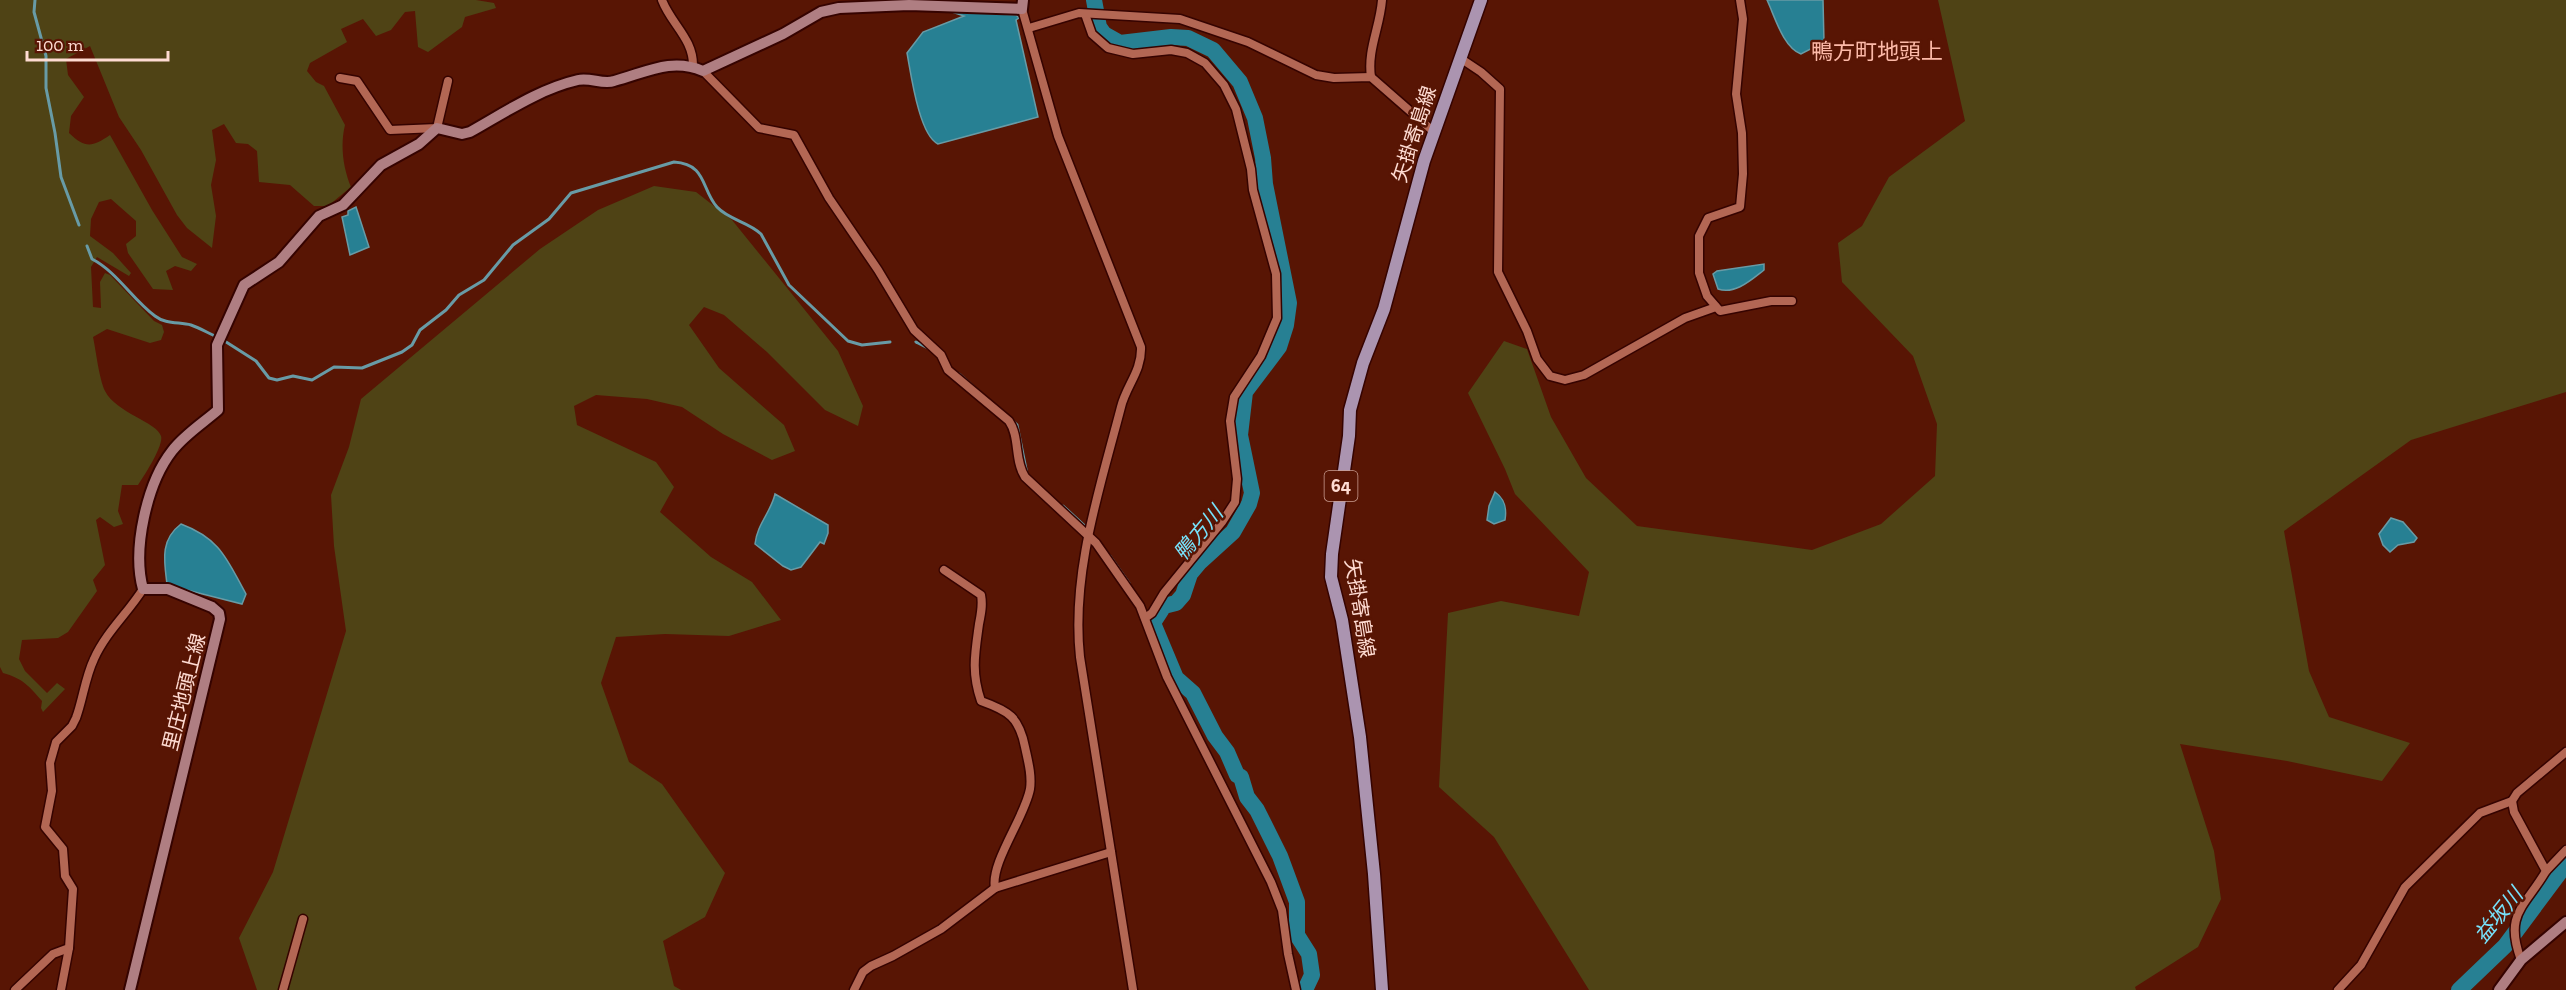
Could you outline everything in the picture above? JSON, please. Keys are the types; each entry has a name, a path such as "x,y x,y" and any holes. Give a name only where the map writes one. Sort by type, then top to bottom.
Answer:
{"main road":[{"name":"矢掛寄島線","path":"1382,990 1374,874 1360,737 1342,620 1331,576 1332,554 1349,436 1350,410 1363,363 1384,309 1434,132 1481,0"},
{"path":"143,589 139,551 148,504 164,463 174,448 218,410 216,371 220,338 244,285 279,262 319,216 343,205 381,165 419,144 437,128 462,134 470,132 531,98 578,80 611,82 659,66 698,69 783,34 821,12 839,8 909,5 1022,4"},
{"name":"里庄地頭上線","path":"130,990 220,619 219,613 212,607 168,589 143,589"},
{"path":"2499,990 2521,960 2566,922"}],"street":[{"path":"662,0 666,11 684,34 698,69 759,128 794,135 829,198 878,270 914,330 941,355 948,370 1009,421 1025,477 1090,531 1148,616 1167,677 1271,882 1282,910 1296,990"},
{"path":"1382,0 1381,21 1369,62 1371,77 1434,132"},
{"path":"1740,0 1743,19 1736,94 1742,133 1743,164 1740,207 1708,218 1699,236 1699,273 1707,296 1720,311 1771,301 1792,301"},
{"path":"1022,4 1058,136 1141,347 1139,368 1122,404 1090,531 1080,583 1078,638 1132,990"},
{"path":"1029,28 1078,13 1180,19 1248,42 1316,75 1334,78 1371,77"},
{"path":"1088,14 1092,34 1108,48 1133,54 1171,50 1187,53 1206,63 1224,85 1236,109 1251,169 1253,190 1276,274 1277,318 1261,356 1234,397 1230,421 1237,479 1235,502 1222,522 1164,592 1148,616"},
{"path":"1460,58 1500,89 1498,272 1527,331 1537,359 1550,376 1565,380 1584,375 1685,318 1716,307"},
{"path":"340,78 357,81 390,130 437,128 448,81"},
{"path":"944,570 981,595 974,682 981,701 1006,710 1022,731 1030,768 1030,789 1013,835 995,872 995,888"},
{"path":"61,990 69,948 73,889 65,876 63,849 45,827 52,791 50,763 56,742 72,726 76,718 94,658 107,635 134,604 143,589"},
{"path":"2338,990 2361,965 2405,887 2480,813 2512,801 2517,793 2566,752"},
{"path":"2512,801 2514,812 2546,871"},
{"path":"2521,960 2513,933 2514,920 2546,871 2566,850"},
{"path":"854,990 863,972 871,966 941,929 995,888 1111,852"},
{"path":"283,990 303,919"},
{"path":"15,990 53,954 69,948"}],"shaded area":[{"path":"0,0 476,0 494,3 496,8 465,17 462,27 428,52 418,47 415,11 405,12 391,30 376,36 363,19 341,29 347,42 310,63 307,71 316,82 324,86 345,125 343,156 351,187 328,206 314,206 290,185 259,182 257,151 248,144 236,143 224,124 212,130 216,160 211,185 216,216 212,248 187,228 177,215 141,150 119,117 90,46 66,59 68,75 84,97 71,116 69,133 85,144 94,144 110,135 152,210 182,257 197,264 191,271 175,266 166,271 173,290 153,289 128,253 126,244 136,236 136,221 111,199 99,202 91,219 90,236 113,253 131,273 129,276 97,257 91,267 93,307 101,308 100,282 105,273 110,275 154,321 162,325 164,332 161,340 150,343 107,329 93,337 101,379 110,399 152,426 158,431 161,440 153,461 138,485 122,485 118,511 123,524 114,527 100,517 96,520 105,565 93,580 97,591 68,632 58,638 22,640 19,659 25,671 47,693 57,683 65,689 43,712 42,701 33,691 20,680 3,673 0,667"},
{"path":"1938,0 2566,0 2566,392 2411,440 2284,531 2309,671 2329,717 2410,743 2382,781 2287,761 2180,744 2214,851 2221,899 2198,947 2135,987 2136,990 1589,990 1494,837 1439,787 1448,613 1501,601 1579,616 1589,572 1515,494 1468,393 1504,341 1527,349 1551,417 1586,478 1637,526 1812,550 1881,524 1935,476 1937,424 1913,356 1842,282 1838,243 1862,226 1889,177 1965,121"},
{"path":"654,186 696,192 732,220 838,351 863,406 858,426 825,410 767,352 724,315 704,307 689,325 719,368 784,425 795,451 772,460 723,434 682,407 647,399 596,395 574,406 577,425 656,462 674,487 660,512 711,557 752,582 781,620 729,636 665,634 616,637 601,683 629,762 662,784 725,873 705,917 663,941 674,986 681,990 257,990 239,938 273,872 346,631 334,546 331,495 349,447 361,399 540,249 598,210"}],"water":[{"path":"1767,0 1823,0 1824,42 1801,54 1795,50 1780,31"},
{"path":"949,11 1016,15 1019,18 1016,20 1038,117 938,144 931,138 917,103 907,53 923,32 964,16"},
{"path":"356,207 369,247 350,255 342,217 348,215 348,211"},
{"path":"1764,264 1764,270 1742,286 1731,290 1718,289 1713,274 1717,271"},
{"path":"1495,492 1503,501 1506,512 1505,520 1494,524 1487,520 1489,506"},
{"path":"775,494 828,525 824,544 820,542 801,567 791,570 755,544 758,530"},
{"path":"2391,518 2403,522 2417,538 2414,542 2398,545 2390,552 2383,545 2379,534"},
{"path":"181,524 205,536 228,561 246,594 242,604 187,590 183,592 167,584 165,551 174,530"}],"waterway":[{"path":"35,0 34,12 46,56 46,88 61,177 79,225"},
{"name":"鴨方川","path":"1094,0 1099,27 1104,34 1120,43 1171,37 1188,38 1213,50 1240,82 1255,118 1263,158 1265,184 1289,303 1286,325 1279,347 1245,392 1240,435 1252,493 1249,504 1233,532 1190,574 1183,595 1176,603 1164,606 1153,623 1176,678 1193,693 1215,736 1227,752 1237,775 1241,777 1247,797 1257,810 1280,856 1297,902 1297,935 1309,954 1312,975 1305,990"},
{"path":"223,340 256,361 269,378 277,380 293,376 312,380 334,367 362,368 402,352 412,345 420,330 446,310 459,295 484,280 513,245 549,219 571,193 674,162 692,167 702,178 717,207 761,234 789,285 848,341 862,345 890,342"},
{"path":"87,246 92,259 117,278 139,302 159,319 191,325 217,337"},
{"path":"916,342 928,348"},
{"path":"959,374 1017,425 1027,474"},
{"path":"1063,506 1087,528"},
{"path":"1110,556 1129,583"},
{"name":"益坂川","path":"2459,990 2505,946 2566,864"}],"district":[{"name":"鴨方町地頭上","path":"1877,51"}]}
